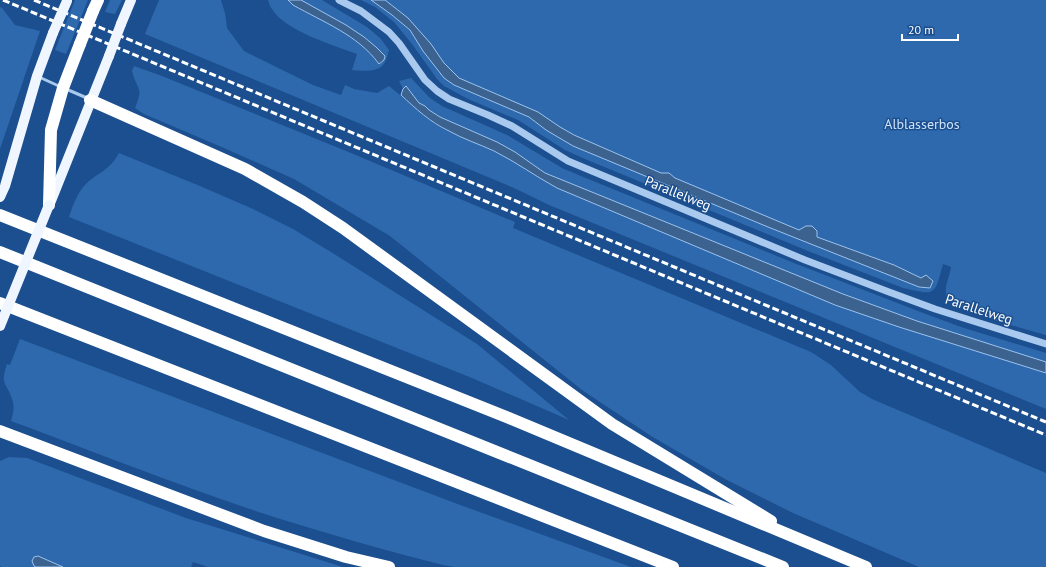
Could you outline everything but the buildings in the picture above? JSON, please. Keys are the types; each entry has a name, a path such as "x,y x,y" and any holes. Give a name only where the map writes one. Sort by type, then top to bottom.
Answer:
{"highway":[{"path":"49,205 51,130 63,88 98,0"},
{"path":"90,100 245,169 303,202 343,228 612,424 804,541"},
{"path":"0,215 501,415 866,567"},
{"path":"0,252 783,567"},
{"path":"0,302 303,423 673,567"},
{"path":"0,431 264,531 346,557 389,567"}],"main road":[{"path":"0,197 5,186 37,76 67,0"},
{"path":"0,326 131,0"}],"street":[{"name":"Parallelweg","path":"339,0 361,11 389,32 425,80 437,91 449,99 512,126 568,161 783,251 882,290 935,309 1046,344"}],"lane":[{"path":"37,76 90,100"}],"green space":[{"path":"75,0 88,0 66,54 55,50"},
{"path":"110,0 122,0 115,14 105,12"},
{"path":"159,0 221,0 227,28 244,51 313,85 341,95 345,85 354,89 377,93 389,86 434,123 450,132 501,155 557,188 835,305 899,327 1046,373 1046,409 549,205 514,188 145,34"},
{"path":"268,0 288,0 293,5 351,37 371,54 379,64 384,60 385,56 366,39 345,25 301,0 322,0 367,27 380,38 389,50 386,61 383,66 375,70 352,70 357,54 298,31 278,17 271,8"},
{"name":"Alblasserbos","path":"361,0 371,0 410,30 423,51 444,78 454,85 529,117 546,130 573,146 768,227 919,287 930,288 921,278 894,265 817,237 806,226 799,230 675,178 669,173 661,173 574,135 560,127 460,82 421,46 408,18 385,0 1046,0 1046,335 992,319 962,308 952,302 947,297 946,293 951,267 943,264 938,283 932,291 922,292 903,288 808,251 565,150 518,120 468,99 444,86 437,79 394,22 375,7"},
{"path":"0,7 15,25 40,31 0,149"},
{"path":"134,66 351,153 515,222 513,228 811,352 831,365 860,392 872,399 1046,473 1046,567 919,567 793,513 725,479 651,436 582,390 390,236 294,179 144,114 135,108 138,101 139,89 132,71"},
{"path":"411,78 430,98 442,106 507,135 562,168 794,263 918,311 961,327 1046,353 1046,363 917,321 843,294 545,173 515,152 497,142 440,117 419,103 406,87 403,89 399,81"},
{"path":"119,153 253,209 293,229 477,344 569,420 472,378 69,217 79,193 85,185 109,166"},
{"path":"20,339 463,506 631,567 455,567 443,565 360,543 277,518 144,471 11,421 13,405 4,376 7,364 10,365"},
{"path":"9,457 27,458 186,518 343,567 208,567 193,562 191,567 63,567 38,556 34,566 36,567 2,567 0,566 0,461"}],"shaded area":[{"path":"288,0 301,0 346,25 376,47 385,56 384,60 379,64 371,54 350,37 328,23 293,5"},
{"path":"371,0 385,0 408,18 431,44 444,63 459,78 538,112 574,135 661,173 669,173 675,178 799,230 806,226 812,226 817,231 817,237 894,265 921,278 926,275 933,281 930,288 919,287 768,227 573,146 546,130 529,117 454,85 444,78 423,51 410,30"},
{"path":"406,86 419,103 440,117 497,142 515,152 545,173 843,294 917,321 1046,362 1046,373 899,327 835,305 557,188 502,155 460,137 436,124 401,95"},
{"path":"38,556 63,567 36,567 32,561 34,557"}],"railway":[{"path":"3,0 1046,435"},
{"path":"34,0 1046,422"}]}
